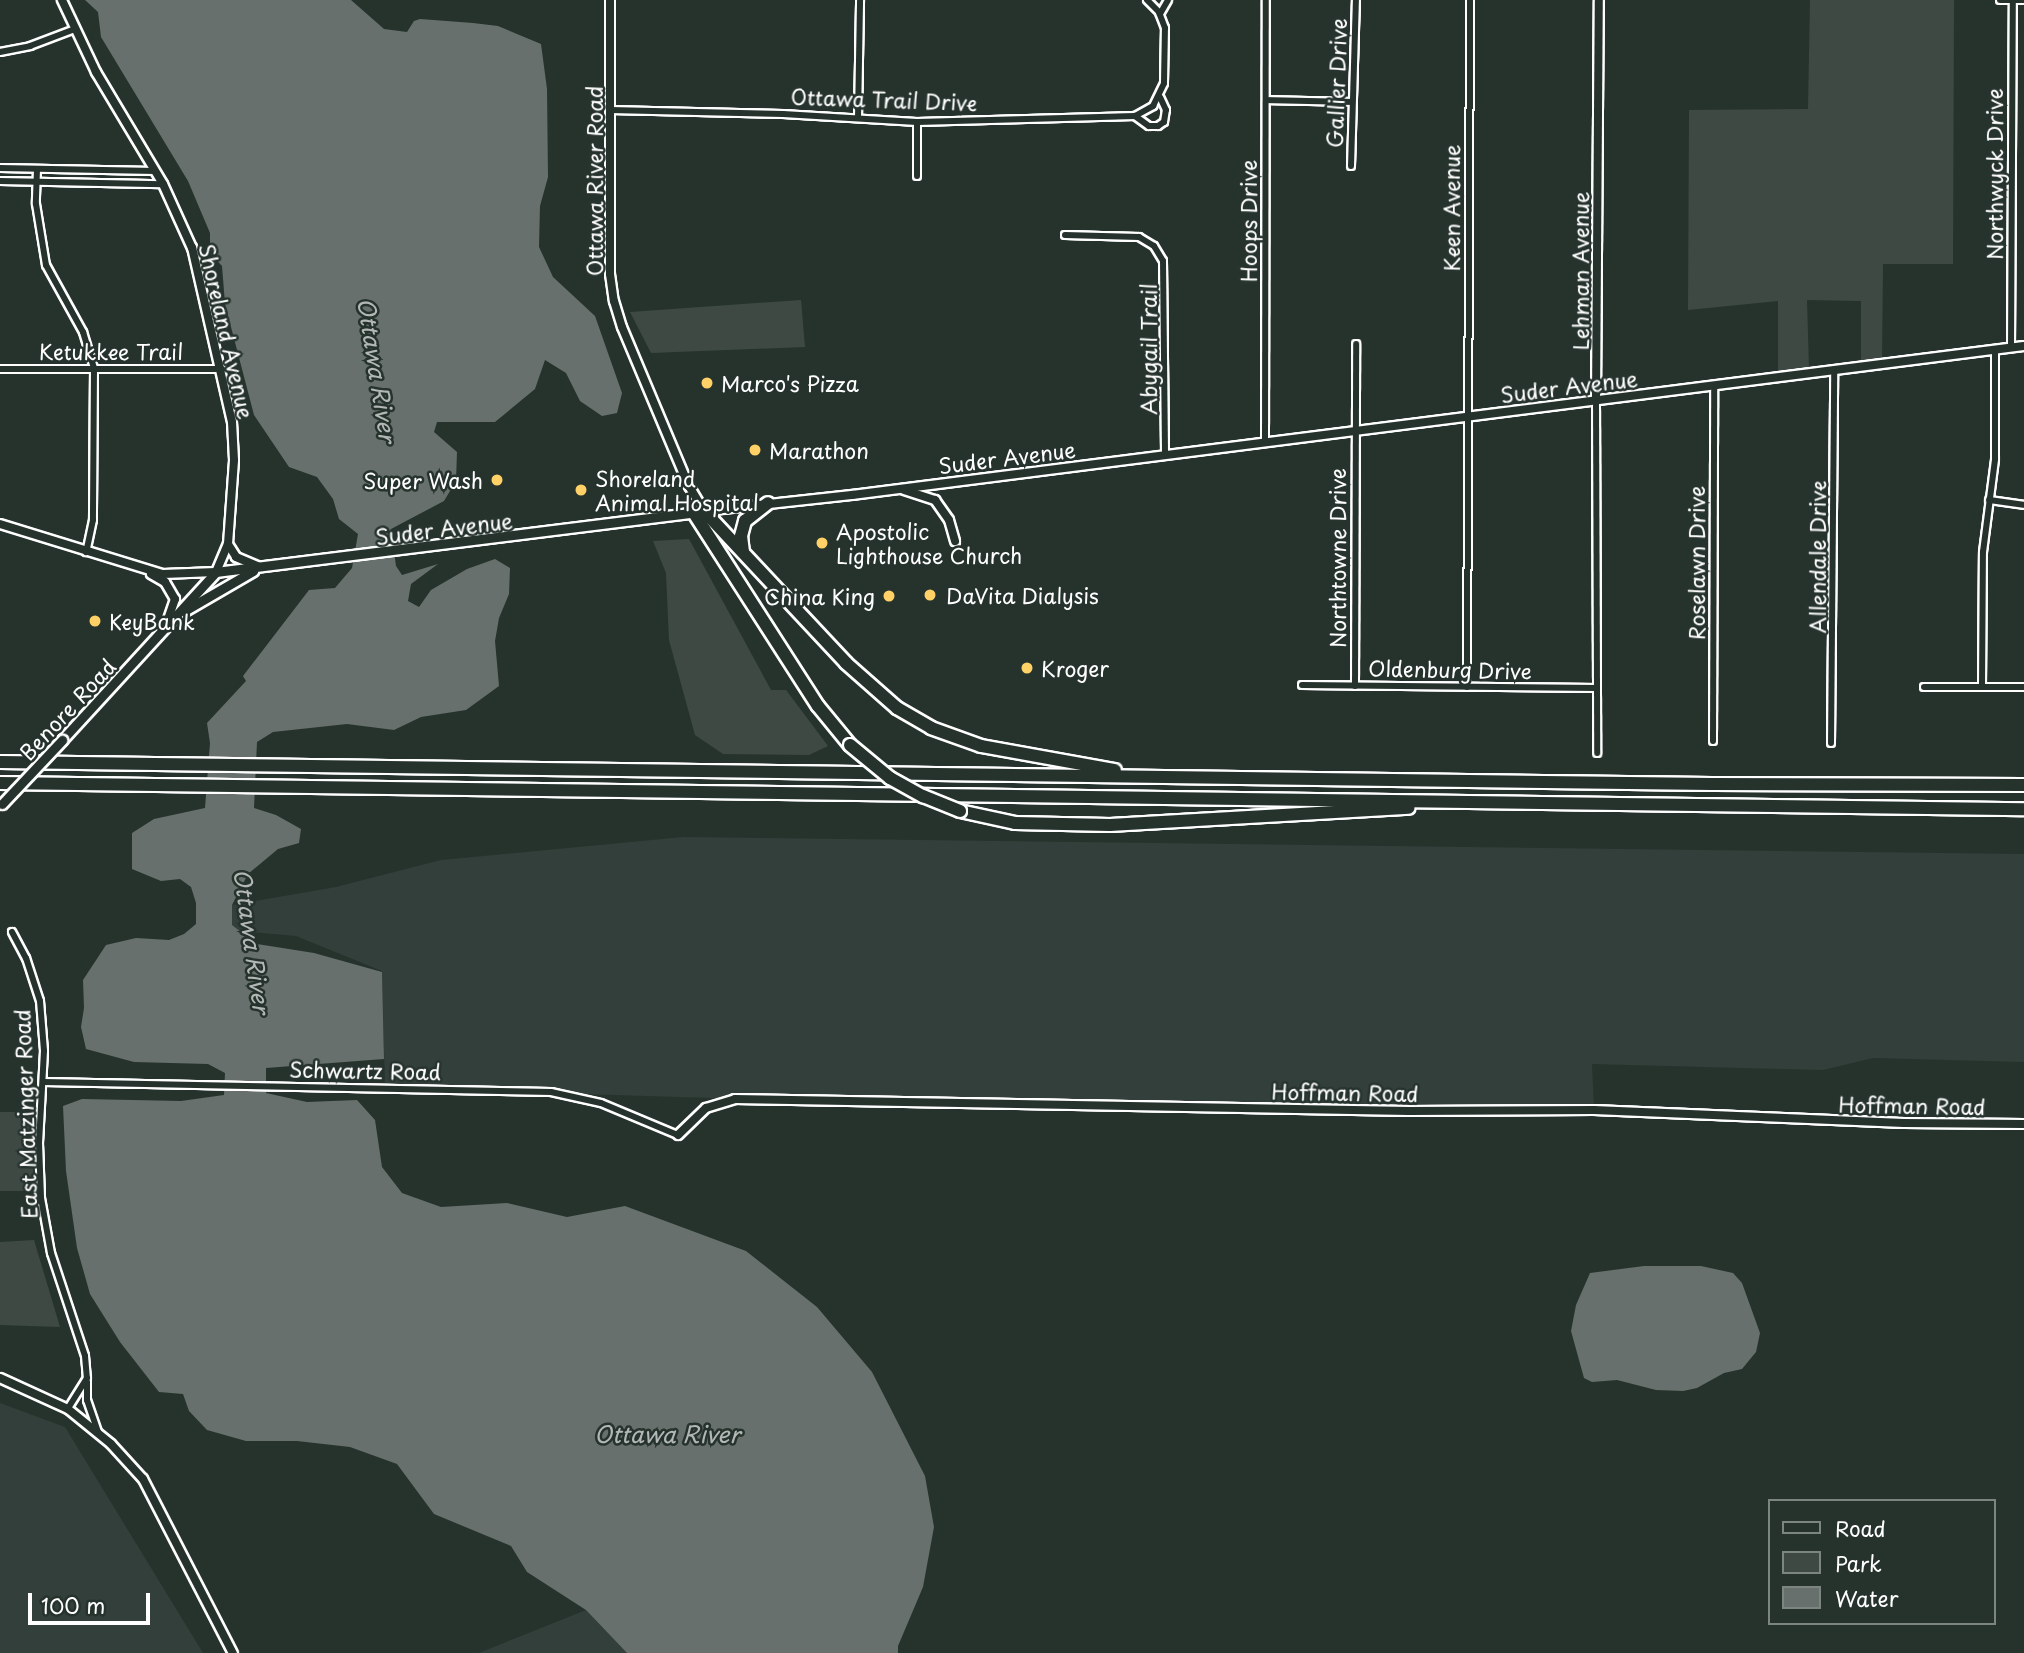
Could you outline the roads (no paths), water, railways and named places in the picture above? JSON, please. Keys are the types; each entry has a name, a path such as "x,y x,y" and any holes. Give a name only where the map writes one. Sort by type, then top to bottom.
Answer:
{"highway":[{"path":"743,552 741,536 746,521 768,503"},
{"path":"699,512 743,552 855,672 888,701 919,722 981,746 1146,776"},
{"path":"699,512 818,706 850,745 901,785 960,811 1015,822 1110,825 1279,817 1490,802"},
{"path":"0,762 2024,785"},
{"path":"0,783 2024,808"}],"main road":[{"name":"Suder Avenue","path":"216,572 403,551 699,512"},
{"path":"176,616 259,568"},
{"name":"Benore Road","path":"1,806 216,572"}],"street":[{"name":"Shoreland Avenue","path":"62,0 96,72 163,184 192,247 232,422 234,460 228,544 216,572"},
{"name":"Ottawa River Road","path":"610,0 610,275 614,302 699,512"},
{"path":"858,118 860,0"},
{"path":"1160,14 1168,0"},
{"name":"Hoops Drive","path":"1265,442 1266,0"},
{"name":"Gallier Drive","path":"1351,166 1356,0"},
{"name":"Keen Avenue","path":"1467,687 1470,0"},
{"name":"Lehman Avenue","path":"1597,753 1599,0"},
{"path":"2000,0 2024,0"},
{"name":"Northwyck Drive","path":"2011,348 2013,0"},
{"path":"1135,116 1149,126 1158,126 1164,122 1166,110 1160,97 1164,83 1165,42 1160,14 1150,2"},
{"path":"0,52 35,44 75,29"},
{"name":"Ottawa Trail Drive","path":"610,110 772,113 917,122 1135,116 1153,106 1160,97"},
{"path":"1266,100 1351,102"},
{"path":"917,122 917,176"},
{"path":"0,169 155,171"},
{"path":"37,169 39,239 46,265 83,332 94,369 93,520 86,552"},
{"path":"0,181 163,184"},
{"name":"Abygail Trail","path":"1065,235 1130,235 1154,246 1165,270 1165,455"},
{"path":"1354,431 1356,344"},
{"name":"Suder Avenue","path":"699,512 2024,346"},
{"path":"1982,687 1983,552 1995,459 1995,350"},
{"name":"Ketukkee Trail","path":"0,369 222,369"},
{"name":"Allendale Drive","path":"1831,743 1834,370"},
{"name":"Roselawn Drive","path":"1713,741 1714,386"},
{"name":"Northtowne Drive","path":"1354,431 1355,686"},
{"path":"894,489 921,493 936,500 949,520 955,541"},
{"path":"1989,500 2024,505"},
{"name":"Suder Avenue","path":"0,524 146,571 163,574 216,572"},
{"path":"228,544 236,557 259,568"},
{"path":"146,571 165,582 176,599 164,628"},
{"name":"Oldenburg Drive","path":"1302,685 1597,688"},
{"path":"1924,687 2024,687"},
{"name":"East Matzinger Road","path":"12,932 26,958 40,1001 44,1082 39,1143 41,1198 51,1253 85,1356 87,1400 99,1434"},
{"name":"Schwartz Road","path":"44,1082 551,1092 601,1103 678,1135"},
{"name":"Hoffman Road","path":"678,1135 706,1108 735,1099 1409,1111 1594,1110 1904,1123 2024,1124"},
{"path":"0,1378 68,1409 99,1434 143,1479 233,1653"},
{"path":"68,1409 87,1378"}],"water":[{"name":"Ottawa River","path":"85,0 351,0 384,29 407,32 414,21 420,19 473,23 498,26 541,44 547,89 548,177 540,206 539,247 553,277 595,316 622,393 617,413 602,416 580,401 566,373 545,360 535,389 495,422 437,422 434,432 457,452 456,481 444,501 391,529 396,566 402,575 438,564 411,584 408,601 419,607 431,590 467,569 495,559 510,568 509,594 499,618 495,641 499,686 466,710 421,717 394,730 347,724 273,732 257,742 254,808 276,815 301,829 299,843 278,849 248,874 232,905 232,925 257,944 314,953 382,972 384,1059 266,1068 266,1093 307,1102 357,1100 375,1120 382,1167 402,1193 441,1207 507,1203 567,1217 625,1206 746,1251 817,1307 872,1372 925,1476 934,1527 923,1587 898,1646 898,1653 627,1653 586,1610 527,1572 511,1546 434,1514 397,1464 350,1447 297,1441 246,1441 207,1430 189,1411 183,1394 159,1392 120,1342 90,1294 77,1248 66,1171 63,1106 82,1099 181,1101 224,1095 225,1073 208,1064 134,1062 86,1049 81,1027 84,1008 83,980 106,945 136,938 169,940 184,934 196,924 196,903 191,887 180,879 161,881 132,869 132,833 154,819 205,808 210,743 207,723 246,681 243,676 309,590 335,588 352,568 358,534 339,519 333,499 317,477 289,467 254,415 225,304 222,266 210,253 210,233 188,181 101,37 98,12"},
{"path":"1644,1266 1701,1266 1733,1273 1742,1283 1760,1333 1756,1352 1742,1369 1724,1373 1697,1388 1683,1391 1656,1390 1617,1380 1592,1382 1584,1378 1571,1331 1576,1305 1590,1273"}],"place":[{"name":"Marco's Pizza","path":"707,383"},
{"name":"Marathon","path":"755,450"},
{"name":"Super Wash","path":"497,480"},
{"name":"Shoreland Animal Hospital","path":"581,490"},
{"name":"Apostolic Lighthouse Church","path":"822,543"},
{"name":"DaVita Dialysis","path":"930,595"},
{"name":"China King","path":"889,596"},
{"name":"KeyBank","path":"95,621"},
{"name":"Kroger","path":"1027,668"}]}
